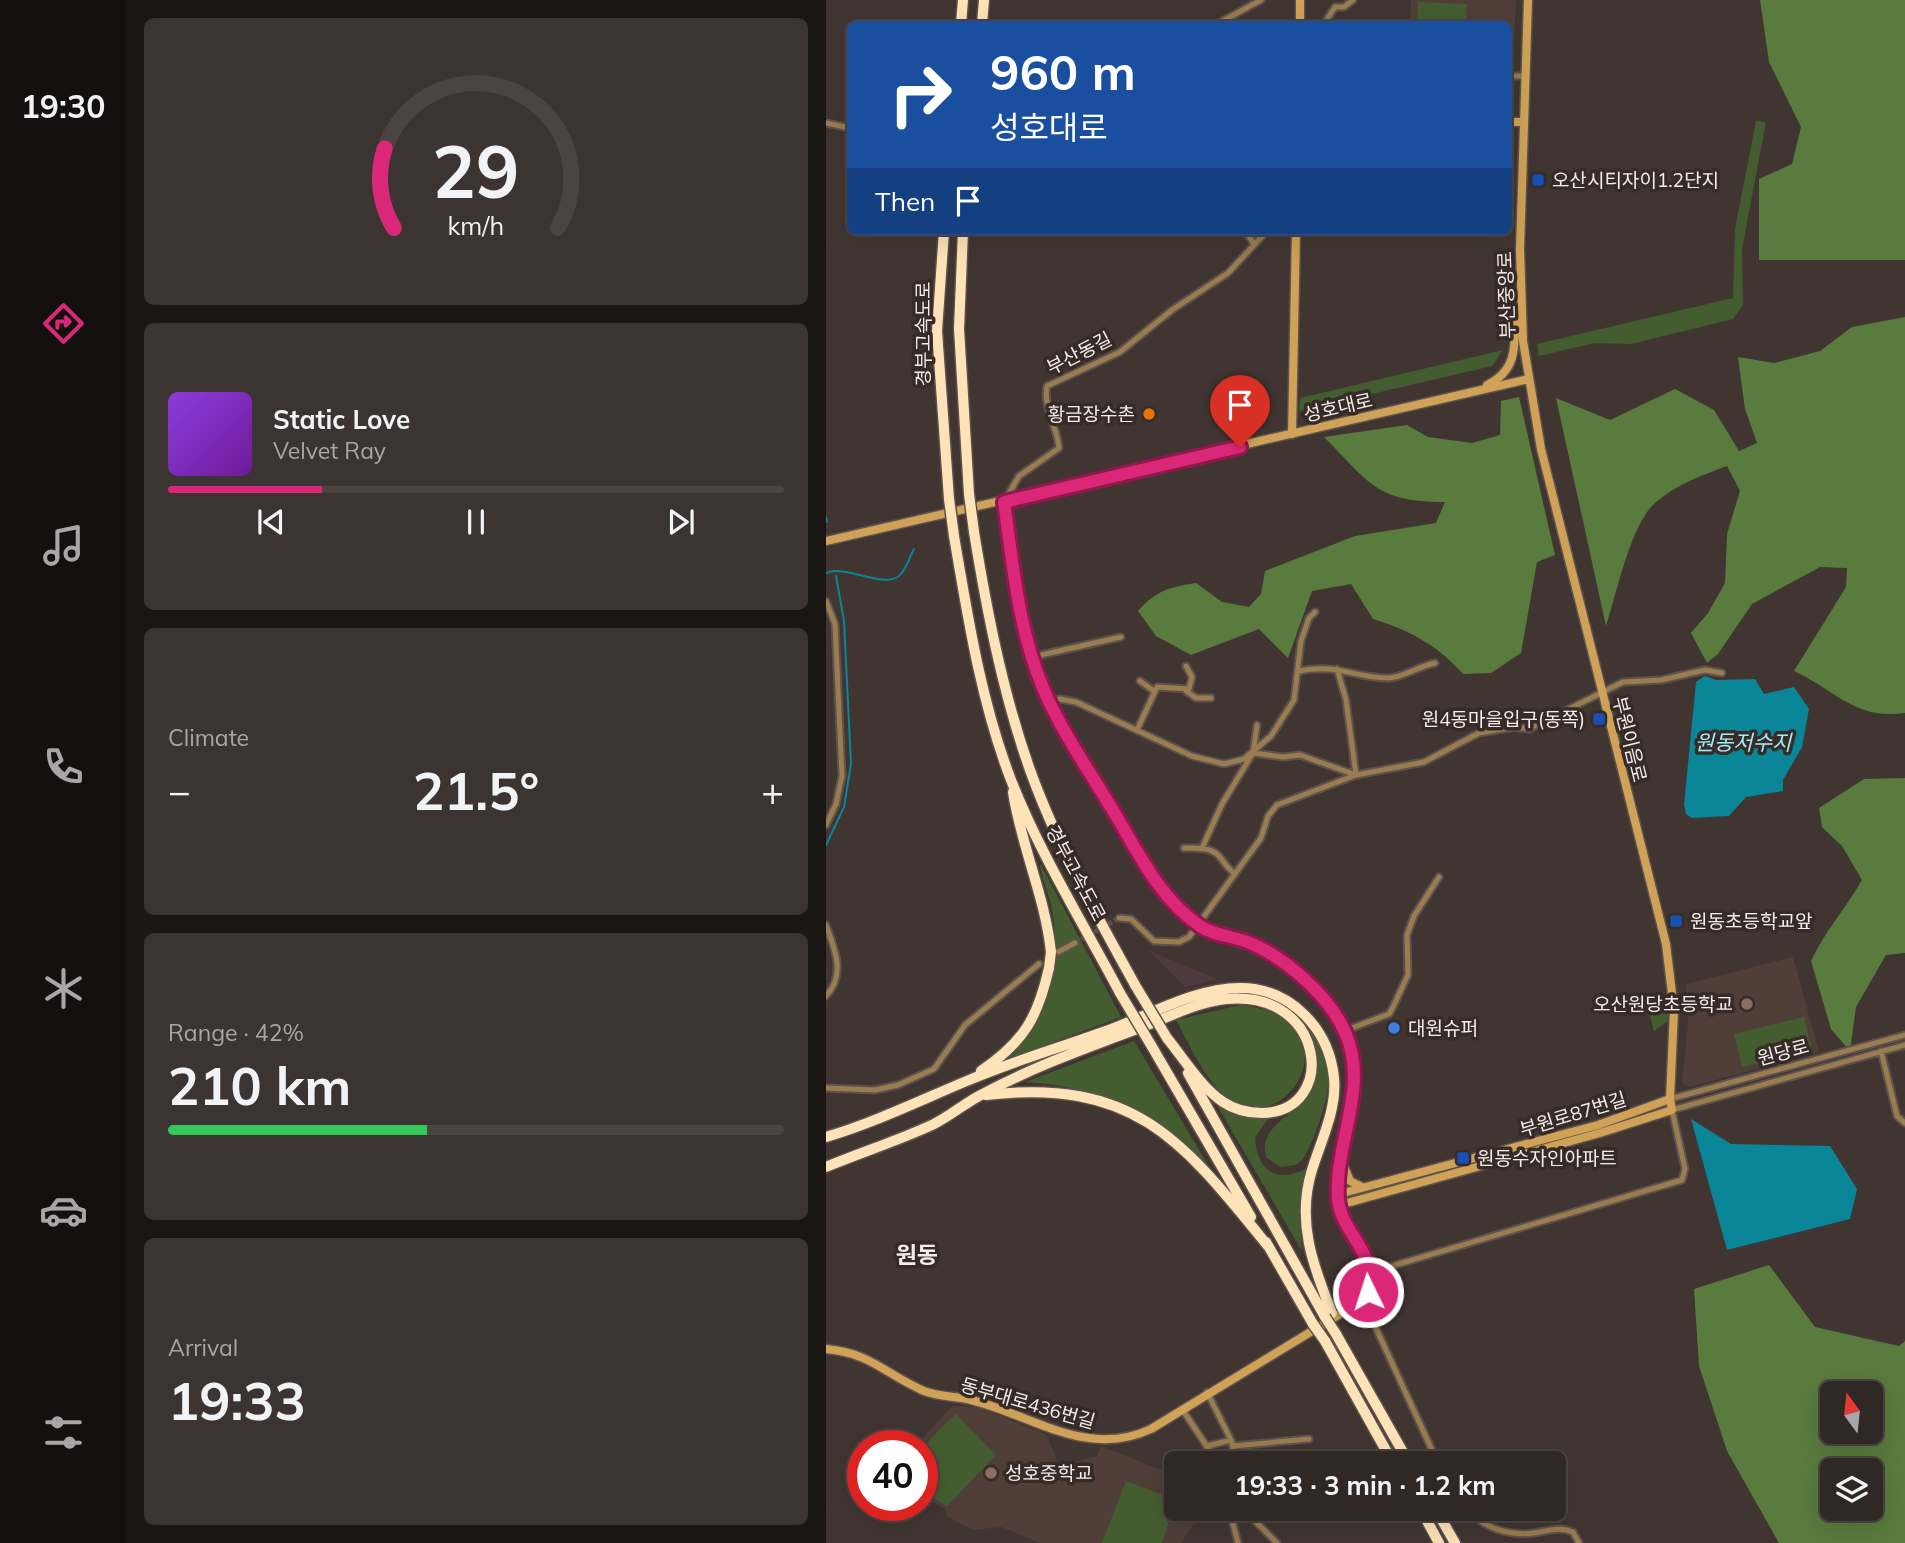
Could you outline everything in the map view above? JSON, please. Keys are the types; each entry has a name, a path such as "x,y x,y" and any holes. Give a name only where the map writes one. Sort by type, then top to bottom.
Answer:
{"highway":[{"path":"961,21 963,0"},
{"path":"982,21 984,0"},
{"name":"경부고속도로","path":"944,235 937,331 949,499 973,644 1010,778 1047,857 1120,993 1387,1451"},
{"name":"경부고속도로","path":"963,235 959,329 969,494 993,635 1030,770 1078,881 1135,985 1207,1103 1328,1315"},
{"path":"969,1079 1002,1057 1027,1031 1041,1003 1044,966 1054,952 1016,816 1010,778"},
{"path":"826,1137 917,1105 969,1079 1200,995 1226,989 1257,990 1294,1005 1323,1037 1334,1080 1332,1104 1311,1173 1304,1215 1311,1262 1328,1315 1402,1451"},
{"path":"826,1167 936,1123 978,1096 1034,1069 1186,1010 1242,998 1274,1005 1300,1026 1310,1048 1311,1072 1301,1094 1281,1110 1247,1113 1224,1103 1210,1091 1167,1038"},
{"path":"978,1096 1044,1090 1081,1095 1140,1116 1189,1153 1268,1247"},
{"path":"1427,1521 1439,1543"},
{"path":"1442,1521 1455,1543"}],"street":[{"path":"1222,21 1261,0"},
{"path":"1300,0 1300,21"},
{"path":"1326,21 1335,7 1344,6 1353,0"},
{"name":"부산중앙로","path":"1528,0 1520,285 1529,379"},
{"path":"1512,76 1526,76"},
{"path":"1512,122 1524,122"},
{"path":"826,123 847,127"},
{"path":"1248,235 1254,245"},
{"name":"부산동길","path":"1004,502 1019,476 1059,448 1054,422 1049,414 1047,386 1120,352 1172,310 1228,273 1263,235"},
{"path":"1292,434 1296,235"},
{"path":"1469,393 1494,382 1510,367 1515,355 1515,309 1520,285"},
{"name":"성호대로","path":"826,541 1529,379"},
{"name":"부원이음로","path":"1529,379 1541,449 1668,956 1674,1010 1670,1099 1672,1110"},
{"path":"1004,502 1018,601 1032,657 1050,701 1142,861 1161,888 1199,926 1250,943 1280,960 1318,995 1344,1031 1356,1075 1338,1202 1370,1268 1370,1285 1363,1300 1432,1451"},
{"path":"826,601 835,624 842,776 836,804 826,825"},
{"path":"1202,848 1222,803 1254,753 1282,723 1294,700 1304,628 1315,612"},
{"path":"1032,657 1121,637"},
{"path":"1299,671 1324,666 1392,678 1411,668 1435,663"},
{"path":"1186,666 1192,677 1186,691"},
{"path":"1336,669 1346,700 1356,775"},
{"path":"1119,918 1131,919 1150,938 1160,942 1179,942 1189,937 1261,838 1268,816 1277,805 1356,775 1424,762 1479,733 1529,729 1623,682 1661,680 1692,671 1722,673"},
{"path":"1140,681 1154,691"},
{"path":"1137,730 1154,691 1161,686 1186,691 1196,698 1212,698"},
{"path":"1050,701 1060,699 1076,702 1210,762 1232,764 1254,753 1283,757 1300,755 1356,775"},
{"path":"1254,753 1257,725"},
{"path":"1184,848 1202,848 1218,855 1224,866 1234,873"},
{"path":"1344,1031 1389,1014 1408,975 1407,935 1414,916 1439,877"},
{"path":"826,925 837,958 838,972 826,996"},
{"path":"1054,952 1075,943"},
{"path":"826,1088 875,1090 898,1085 934,1069 965,1025 1044,966"},
{"name":"원당로","path":"1670,1099 1905,1035"},
{"name":"원당로","path":"1672,1110 1905,1045"},
{"path":"1881,1051 1897,1116 1905,1123"},
{"name":"부원로87번길","path":"1670,1099 1511,1153 1347,1203 1338,1202 1343,1193 1511,1153 1672,1110"},
{"path":"1370,1268 1392,1266 1682,1180 1685,1169 1672,1110"},
{"path":"1342,1160 1350,1181 1357,1187 1365,1187"},
{"name":"동부대로436번길","path":"826,1349 869,1358 905,1381 937,1396 969,1399 1030,1423 1080,1437 1112,1440 1133,1437 1363,1300"},
{"path":"1207,1392 1234,1451"},
{"path":"1182,1409 1210,1451"},
{"path":"1207,1446 1308,1439"},
{"path":"1232,1521 1238,1543"},
{"path":"1254,1521 1277,1543"},
{"path":"1483,1521 1501,1530 1525,1533 1562,1529 1573,1532 1579,1543"}],"shaded area":[{"path":"1411,0 1516,0 1513,65 1512,21 1410,21"},
{"path":"1148,950 1217,979 1185,987"},
{"name":"오산원당초등학교","path":"1793,957 1819,1052 1690,1087 1682,1083 1688,1024 1686,984"},
{"path":"952,1406 978,1407 1047,1435 1059,1466 1097,1456 1101,1446 1164,1471 1164,1521 1195,1521 1181,1543 1041,1543 1001,1527 974,1530 948,1517 944,1508 938,1505 938,1430 930,1430"}],"green space":[{"path":"1760,0 1905,0 1905,260 1759,260 1759,179 1792,164 1801,127 1769,62"},
{"path":"1418,2 1467,4 1466,21 1417,21"},
{"path":"1756,121 1766,122 1742,249 1743,305 1733,319 1631,344 1595,343 1539,356 1537,344 1733,298 1735,229"},
{"path":"1905,317 1905,713 1888,714 1859,708 1794,671 1846,587 1847,568 1820,567 1752,604 1718,654 1707,663 1691,633 1708,613 1725,583 1727,534 1740,491 1727,466 1677,487 1652,506 1644,516 1630,546 1606,626 1556,398 1610,420 1675,389 1714,410 1739,451 1757,443 1745,409 1738,357 1774,363 1820,351 1852,327"},
{"path":"1503,350 1492,366 1299,411 1300,398"},
{"path":"1519,397 1555,555 1537,562 1521,653 1491,673 1463,674 1422,640 1373,619 1351,584 1312,591 1288,658 1259,629 1191,655 1156,636 1138,611 1164,591 1196,583 1222,602 1249,607 1261,594 1265,571 1355,536 1436,523 1445,502 1422,501 1389,494 1364,478 1324,437 1407,425 1428,437 1472,443 1500,435 1501,401"},
{"path":"1905,778 1905,953 1886,955 1856,1007 1850,1051 1831,1029 1811,961 1862,880 1842,846 1822,827 1819,808 1864,779"},
{"path":"1040,863 1121,1017 1008,1059 1034,1025 1050,988 1054,968 1054,927"},
{"path":"1669,993 1667,1022 1654,1031 1646,1002"},
{"path":"1240,1005 1278,1015 1299,1034 1305,1056 1299,1079 1285,1097 1264,1107 1240,1105 1215,1086 1176,1020"},
{"path":"1804,1017 1812,1050 1742,1067 1734,1034"},
{"path":"1307,1027 1320,1038 1327,1053 1328,1090 1317,1128 1303,1159 1296,1165 1280,1167 1266,1157 1266,1141 1273,1129 1307,1095 1315,1079 1315,1057"},
{"path":"1134,1041 1208,1165 1168,1131 1124,1106 1077,1089 1025,1082"},
{"path":"1218,1107 1238,1116 1269,1118 1255,1137 1259,1158 1270,1171 1286,1175 1307,1168 1299,1206 1302,1251"},
{"path":"1769,1265 1815,1327 1899,1346 1905,1341 1905,1543 1779,1543 1727,1451 1699,1366 1694,1289"},
{"path":"956,1414 996,1455 947,1506 938,1501 938,1431"},
{"path":"1126,1481 1164,1495 1164,1521 1169,1521 1162,1543 1102,1543"}],"water":[{"name":"원동저수지","path":"1705,676 1716,680 1755,679 1764,694 1794,687 1809,709 1802,747 1783,780 1783,791 1746,797 1729,816 1692,818 1686,814 1684,805 1696,682"},
{"path":"1691,1119 1731,1144 1830,1146 1857,1189 1850,1219 1727,1250"}],"waterway":[{"path":"826,517 827,522"},
{"path":"826,573 844,572 886,580 895,578 903,571 914,549"},
{"path":"826,845 844,807 851,764 844,621 836,576"}],"tunnel":[{"path":"1075,943 1119,918"}],"place":[{"name":"오산시티자이1.2단지","path":"1538,180"},
{"name":"황금장수촌","path":"1149,414"},
{"name":"원4동마을입구(동쪽)","path":"1599,719"},
{"name":"원동초등학교앞","path":"1676,921"},
{"name":"오산원당초등학교","path":"1747,1004"},
{"name":"대원슈퍼","path":"1394,1028"},
{"name":"원동수자인아파트","path":"1463,1158"},
{"name":"성호중학교","path":"991,1473"}],"district":[{"name":"원동","path":"917,1254"}],"route":[{"path":"1240,447 1004,502 1010,554 1022,623 1044,689 1142,861 1161,888 1199,926 1250,943 1289,967 1318,995 1344,1031 1354,1059 1356,1075 1338,1182 1338,1202 1370,1268 1368,1292"}]}
